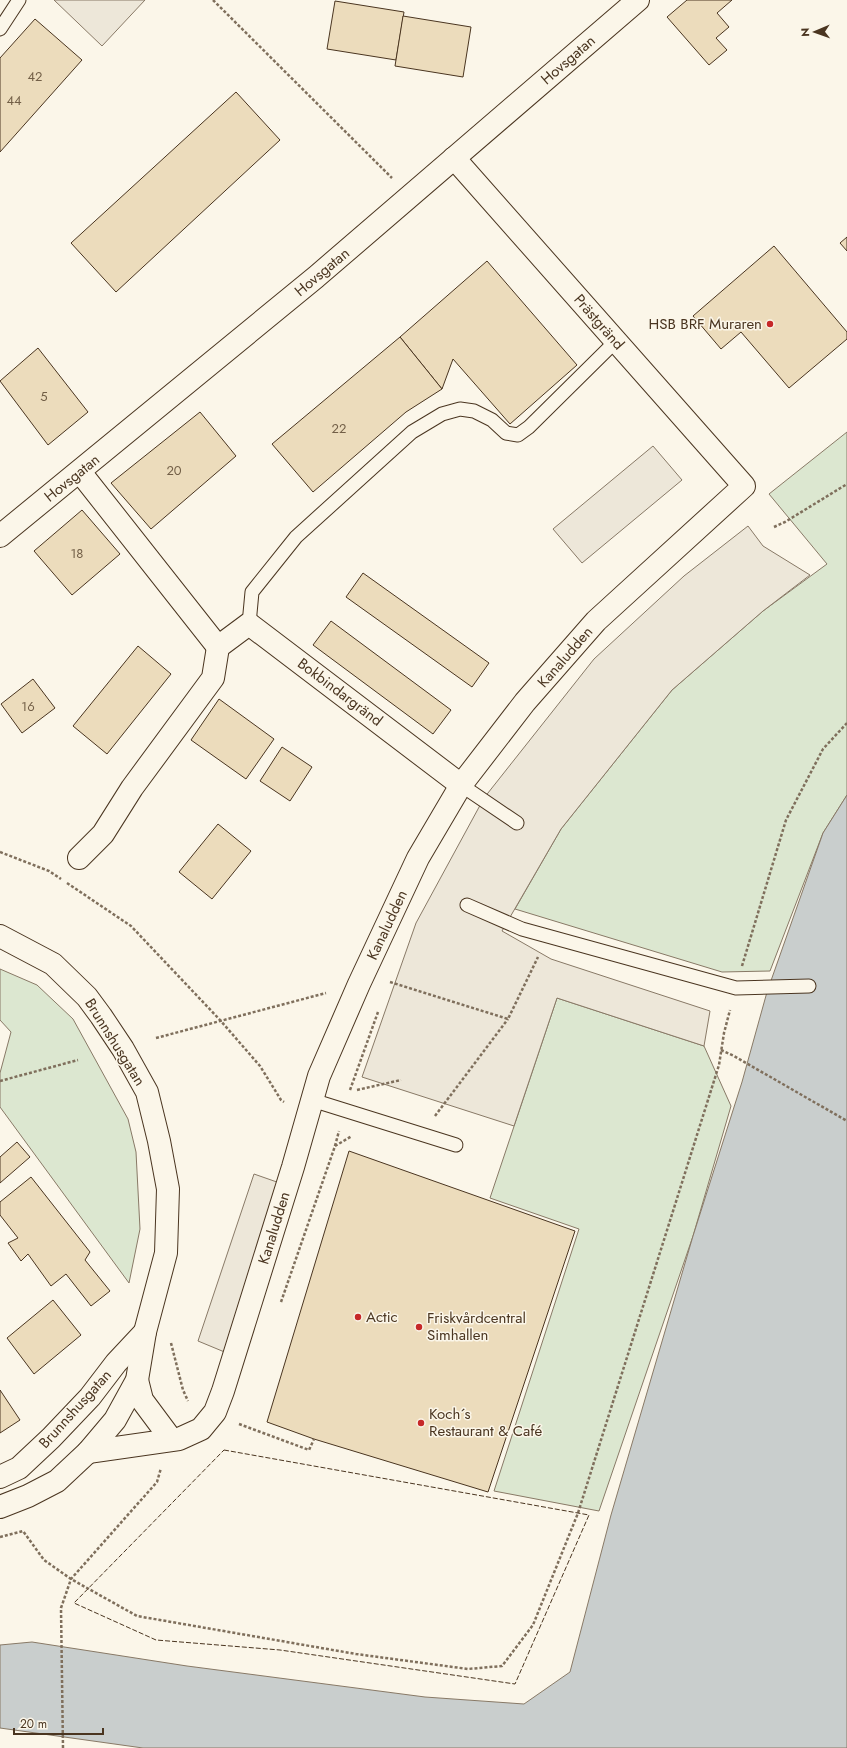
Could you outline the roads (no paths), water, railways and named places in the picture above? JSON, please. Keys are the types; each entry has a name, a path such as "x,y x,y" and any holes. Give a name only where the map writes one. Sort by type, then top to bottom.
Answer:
{"street":[{"name":"Hovsgatan","path":"0,536 80,472 316,277 638,0"},
{"name":"Prästgränd","path":"454,158 744,486"},
{"path":"80,472 218,647"},
{"name":"Kanaludden","path":"88,1452 179,1439 201,1428 215,1412 223,1391 293,1167 319,1076 359,984 418,858 461,785 525,702 596,621 744,486"},
{"path":"79,858 103,834 132,788 213,678 218,647 249,624"},
{"name":"Bokbindargränd","path":"249,624 461,785"},
{"name":"Brunnshusgatan","path":"0,936 53,964 87,997 123,1049 147,1092 159,1141 168,1189 166,1253 144,1332 137,1380 115,1420 88,1452 57,1481 28,1496 0,1507"},
{"name":"Brunnshusgatan","path":"0,1477 19,1468 52,1438 90,1397 116,1363 144,1332"},
{"path":"137,1380 142,1400 171,1439"}],"lane":[{"path":"0,29 19,0"},
{"path":"249,624 252,592 296,537 412,432 442,414 460,409 474,411 492,420 506,433 518,435 529,427 616,341"},
{"path":"461,785 517,823"},
{"path":"467,905 522,929 736,988 809,986"},
{"path":"310,1106 375,1120 456,1145"}],"place":[{"name":"HSB BRF Muraren","path":"770,324"},
{"name":"Actic","path":"358,1317"},
{"name":"Friskvårdcentral Simhallen","path":"419,1327"},
{"name":"Koch´s Restaurant & Café","path":"421,1423"}]}
